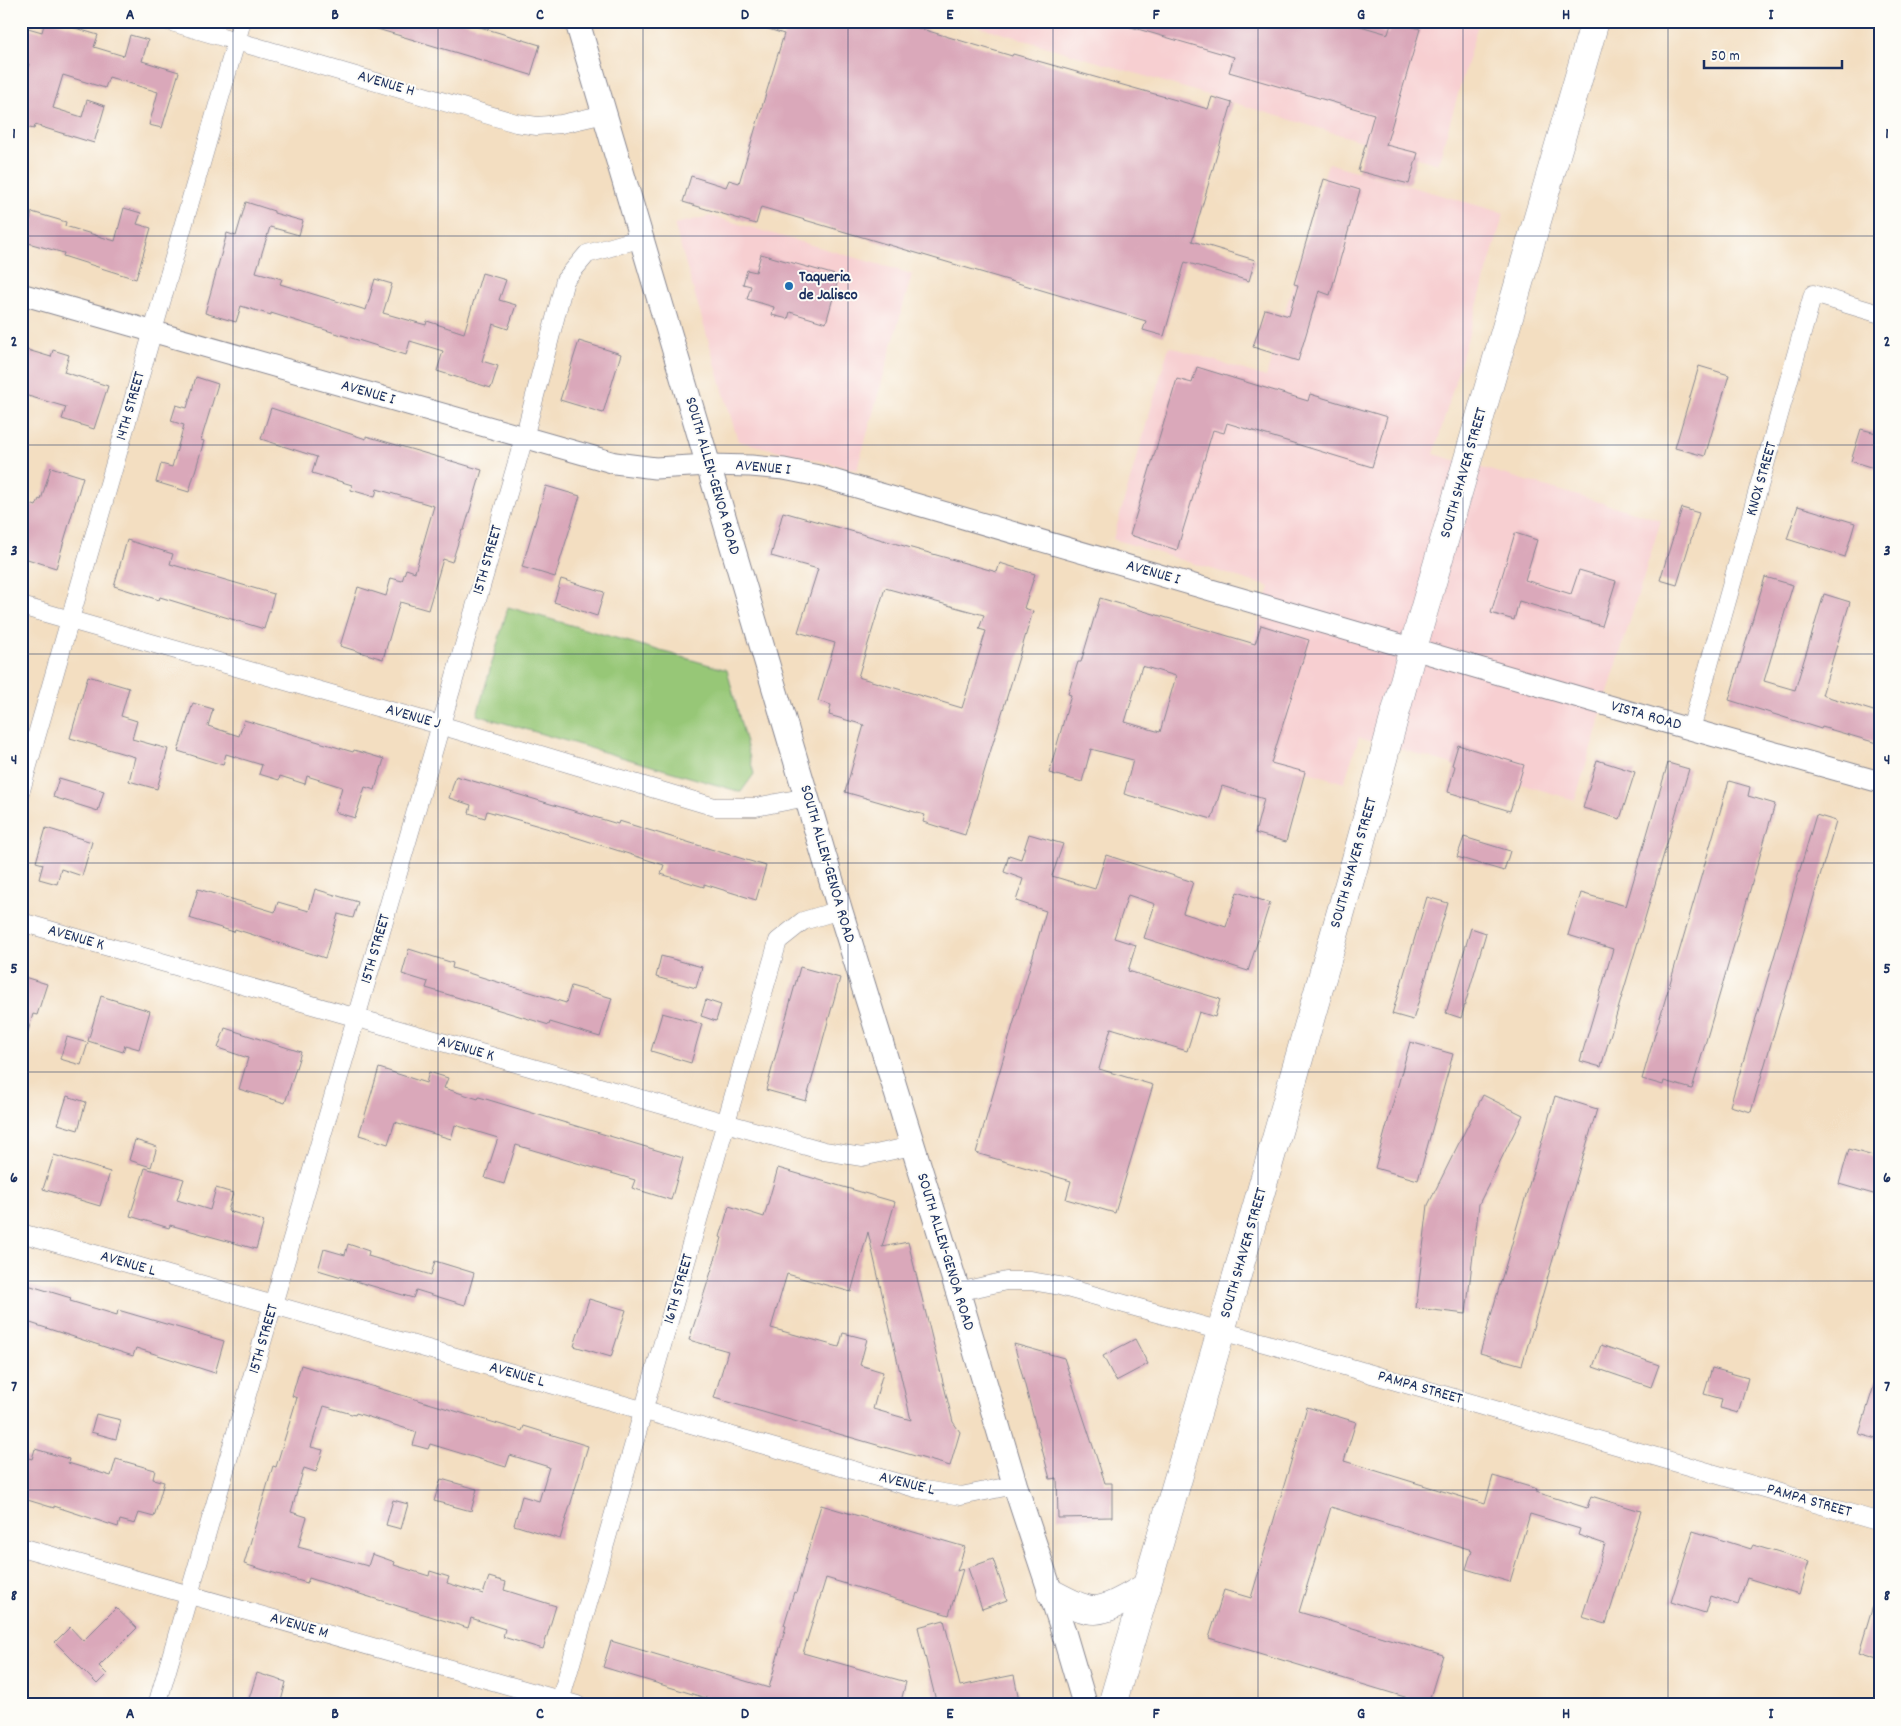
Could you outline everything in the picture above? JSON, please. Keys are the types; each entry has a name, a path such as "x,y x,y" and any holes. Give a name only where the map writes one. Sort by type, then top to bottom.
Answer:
{"main road":[{"name":"SOUTH ALLEN-GENOA ROAD","path":"577,21 840,910 1015,1484 1085,1705"},
{"name":"SOUTH SHAVER STREET","path":"1112,1705 1222,1331 1354,867 1413,648 1595,21"},
{"path":"1051,1593 1078,1606 1095,1610 1110,1606 1147,1587"}],"street":[{"name":"AVENUE H","path":"168,21 516,123 537,126 561,124 605,114"},
{"name":"14TH STREET","path":"21,790 242,21"},
{"name":"15TH STREET","path":"157,1705 524,438 565,280 587,254 642,238"},
{"name":"AVENUE I","path":"21,294 614,463 655,468 709,465 751,466 784,469 819,476 1413,648"},
{"name":"KNOX STREET","path":"1691,729 1814,294 1880,314"},
{"name":"AVENUE J","path":"21,606 440,725 715,807 756,807 807,798"},
{"name":"VISTA ROAD","path":"1413,648 1880,782"},
{"name":"16TH STREET","path":"565,1703 643,1411 778,941 803,921 840,910"},
{"name":"AVENUE K","path":"21,922 824,1151 862,1157 912,1146"},
{"name":"AVENUE L","path":"21,1233 919,1489 961,1496 1015,1484"},
{"name":"PAMPA STREET","path":"958,1292 1006,1281 1031,1280 1066,1288 1222,1331 1880,1522"},
{"name":"AVENUE M","path":"21,1547 565,1703"}],"shaded area":[{"path":"961,21 1479,21 1438,164"},
{"path":"1328,163 1504,213 1434,454 1661,520 1575,800 1359,737 1344,783 1220,745 1270,587 1113,539 1169,346 1266,377"},
{"path":"711,216 912,274 857,470 738,441 674,224"}],"green space":[{"path":"508,607 727,670 754,774 741,792 477,715"}],"building":[{"path":"45,21 52,21 98,35 94,47 124,56 130,35 148,40 142,61 179,72 162,128 149,125 158,92 109,77 105,88 63,75 53,108 82,117 87,100 105,106 94,143 35,125 34,129 21,126 21,91 29,64 21,62 21,26 42,32"},
{"path":"364,21 460,21 540,45 531,75 364,25"},
{"path":"756,21 895,21 1012,56 1013,54 1208,109 1212,97 1232,103 1192,241 1255,260 1249,281 1185,262 1164,336 1143,330 1146,321 761,207 756,224 683,202 691,176 726,187 729,180 739,183 784,34 756,25"},
{"path":"1125,21 1343,21 1388,34 1392,21 1394,21 1420,29 1386,145 1418,153 1409,184 1358,171 1374,114 1229,72 1234,57 1124,25"},
{"path":"1324,179 1360,190 1330,295 1319,291 1298,361 1253,347 1265,309 1289,316 1298,285 1294,284"},
{"path":"246,202 274,211 274,213 303,221 299,235 270,227 256,272 282,279 280,284 366,310 375,279 392,284 383,313 426,325 427,321 464,333 482,273 506,280 499,300 516,305 508,329 493,324 482,361 498,366 491,388 437,371 443,351 410,341 406,355 271,313 271,315 241,306 236,322 205,313 227,233 236,236"},
{"path":"124,208 141,213 137,224 151,228 136,279 63,256 64,253 21,241 21,218 30,220 32,212 66,222 65,226 115,241"},
{"path":"761,254 839,276 826,323 790,312 788,319 772,315 774,307 747,299 751,286 743,284 747,270 756,272"},
{"path":"579,341 621,354 603,413 560,400"},
{"path":"21,348 51,357 53,350 69,355 64,372 108,386 94,429 62,419 66,407 21,394"},
{"path":"1699,366 1729,375 1705,456 1675,448"},
{"path":"1197,367 1308,401 1310,394 1387,417 1372,467 1227,423 1224,433 1213,430 1177,550 1130,535 1177,379 1192,383"},
{"path":"196,377 218,384 201,440 204,441 189,492 156,482 161,464 172,467 184,425 171,421 176,405 187,408"},
{"path":"271,408 366,439 366,436 482,470 452,562 443,559 428,610 400,602 383,659 340,646 358,587 386,596 391,578 402,581 406,569 415,572 434,506 377,489 375,497 351,490 352,485 312,473 317,457 261,439"},
{"path":"1861,429 1880,434 1880,470 1851,461"},
{"path":"51,467 83,477 56,568 21,557 21,501 36,506 39,499 41,500"},
{"path":"546,486 580,496 555,577 522,567"},
{"path":"1798,506 1855,523 1845,557 1787,539"},
{"path":"1682,508 1699,513 1677,585 1660,580"},
{"path":"783,512 997,572 1000,563 1035,574 1024,608 1033,611 965,835 923,822 925,815 845,792 864,725 829,715 831,705 818,701 835,643 798,632 818,569 771,556","holes":["885,588 984,615 979,629 986,631 962,708 858,677"]},
{"path":"1515,533 1537,540 1525,580 1571,594 1579,570 1616,581 1602,626 1519,601 1514,620 1491,613"},
{"path":"127,540 173,554 170,564 274,594 264,629 160,597 159,600 114,586"},
{"path":"1765,577 1793,585 1764,681 1795,690 1824,594 1850,602 1822,695 1880,713 1880,744 1822,727 1821,729 1729,700"},
{"path":"561,579 604,592 597,616 554,602"},
{"path":"1100,598 1255,644 1261,625 1309,640 1271,763 1305,772 1286,842 1255,833 1264,799 1222,786 1212,819 1124,794 1133,760 1091,749 1082,782 1049,773 1071,695 1068,694 1078,662 1081,662","holes":["1142,666 1176,676 1160,732 1125,722"]},
{"path":"88,676 129,688 121,716 137,721 132,739 168,749 157,789 129,781 135,757 70,738"},
{"path":"193,703 213,709 208,726 239,736 244,720 353,752 354,750 384,759 375,790 365,787 355,818 335,812 342,787 307,776 305,784 280,776 279,780 259,774 262,765 226,754 223,765 178,751"},
{"path":"1458,745 1524,765 1510,811 1448,792 1455,766 1452,765"},
{"path":"1597,760 1635,772 1620,819 1583,808"},
{"path":"1668,763 1689,769 1601,1067 1580,1061 1613,949 1568,935 1581,893 1626,906"},
{"path":"456,776 618,824 619,821 766,866 756,900 704,884 704,887 661,874 664,865 546,828 487,811 485,818 469,813 471,805 449,798"},
{"path":"59,778 104,791 98,811 53,797"},
{"path":"1729,781 1750,787 1748,796 1775,804 1692,1089 1664,1081 1663,1085 1642,1079"},
{"path":"1816,815 1836,821 1751,1112 1730,1106"},
{"path":"46,828 92,842 82,876 61,869 57,884 39,879 43,864 36,862"},
{"path":"1029,834 1063,844 1052,876 1095,889 1106,855 1193,882 1183,913 1226,927 1237,892 1270,903 1248,971 1144,938 1155,904 1128,895 1114,938 1136,945 1128,971 1220,999 1215,1017 1199,1012 1187,1051 1111,1028 1099,1069 1153,1085 1115,1213 1066,1199 1071,1181 976,1153 1046,911 1016,901 1023,879 1004,872 1009,855 1021,859"},
{"path":"1464,837 1510,851 1504,871 1457,857"},
{"path":"198,889 275,912 278,902 309,911 315,889 358,902 353,918 338,914 325,958 235,929 234,932 189,918"},
{"path":"1427,897 1448,903 1413,1020 1392,1014"},
{"path":"1471,928 1486,933 1461,1018 1446,1013"},
{"path":"409,949 453,963 452,968 566,1003 571,986 612,998 600,1037 550,1022 549,1025 426,988 428,982 402,974"},
{"path":"661,956 702,967 696,988 656,977"},
{"path":"800,967 840,978 806,1101 766,1090"},
{"path":"21,976 47,984 37,1015 33,1014 25,1042 21,1041"},
{"path":"101,996 150,1011 139,1049 125,1045 123,1052 88,1041"},
{"path":"706,1000 721,1005 716,1021 701,1016"},
{"path":"662,1013 702,1024 691,1063 651,1051"},
{"path":"225,1028 301,1052 285,1103 239,1089 248,1058 218,1048"},
{"path":"67,1037 88,1043 81,1065 60,1059"},
{"path":"1410,1042 1453,1054 1418,1180 1375,1168"},
{"path":"379,1068 426,1083 429,1072 448,1078 444,1088 683,1158 671,1200 632,1188 635,1180 516,1145 504,1184 485,1178 498,1138 455,1125 451,1139 395,1122 388,1144 359,1135"},
{"path":"1483,1095 1523,1115 1479,1204 1466,1314 1416,1308 1428,1205"},
{"path":"67,1096 86,1102 78,1130 58,1124"},
{"path":"1555,1096 1597,1109 1522,1365 1480,1353"},
{"path":"135,1140 157,1147 151,1167 129,1160"},
{"path":"1849,1149 1880,1158 1880,1196 1839,1184"},
{"path":"54,1155 110,1172 100,1206 43,1189"},
{"path":"145,1168 184,1179 177,1200 210,1210 216,1188 233,1193 228,1211 264,1221 256,1249 170,1225 169,1228 130,1216"},
{"path":"778,1168 895,1202 882,1247 908,1242 953,1422 960,1432 950,1466 714,1398 728,1351 689,1340 722,1238 720,1237 729,1206 764,1217","holes":["868,1232 911,1420 873,1409 883,1372 860,1365 867,1339 843,1333 839,1347 771,1328 787,1274 851,1292"]},
{"path":"348,1244 369,1251 368,1256 431,1275 435,1261 474,1273 465,1305 416,1290 413,1298 318,1270 324,1249 345,1255"},
{"path":"21,1283 71,1298 70,1301 117,1315 118,1310 224,1341 215,1373 136,1348 133,1356 21,1320"},
{"path":"589,1299 626,1310 611,1357 574,1346"},
{"path":"1135,1339 1148,1364 1116,1381 1103,1356"},
{"path":"1014,1344 1064,1358 1105,1483 1112,1483 1112,1517 1058,1518 1057,1478 1050,1479"},
{"path":"1601,1345 1659,1365 1651,1387 1593,1367"},
{"path":"301,1365 522,1431 524,1426 588,1446 560,1539 514,1525 522,1496 539,1501 549,1467 510,1455 506,1467 430,1444 428,1449 413,1445 417,1432 356,1413 355,1415 324,1406 311,1447 323,1450 316,1472 304,1468 291,1512 307,1517 298,1547 368,1566 372,1554 395,1562 394,1565 429,1576 430,1571 449,1577 447,1583 483,1594 489,1577 506,1582 504,1590 556,1606 543,1649 503,1637 505,1629 471,1618 468,1628 309,1578 307,1583 244,1564 273,1466 276,1467 297,1398 292,1396"},
{"path":"1712,1368 1748,1378 1738,1413 1720,1408 1722,1399 1704,1394"},
{"path":"1876,1379 1880,1379 1880,1440 1859,1434"},
{"path":"1307,1407 1356,1422 1344,1461 1485,1504 1493,1476 1537,1489 1536,1492 1587,1508 1591,1496 1641,1511 1606,1624 1582,1617 1605,1544 1578,1535 1580,1529 1530,1514 1510,1582 1466,1569 1472,1550 1331,1507 1299,1612 1443,1655 1428,1704 1209,1638 1224,1590 1251,1598"},
{"path":"96,1414 121,1420 116,1439 91,1432"},
{"path":"35,1449 69,1459 68,1463 111,1476 116,1459 155,1470 153,1479 164,1482 154,1517 139,1513 135,1524 120,1520 118,1527 54,1506 54,1508 21,1498 21,1456 32,1459"},
{"path":"441,1479 477,1489 471,1511 434,1501"},
{"path":"393,1500 408,1504 401,1529 386,1525"},
{"path":"821,1505 965,1547 957,1571 963,1569 949,1615 826,1578 803,1653 906,1682 900,1705 729,1705 603,1667 611,1641 769,1688 786,1626 784,1625 794,1592 796,1593"},
{"path":"1693,1531 1751,1549 1753,1545 1809,1562 1799,1594 1747,1578 1738,1605 1710,1596 1705,1613 1671,1602"},
{"path":"993,1559 1007,1600 982,1609 968,1568"},
{"path":"1876,1596 1880,1597 1880,1660 1859,1653"},
{"path":"116,1608 137,1628 99,1666 107,1674 97,1684 55,1642 70,1627 83,1641"},
{"path":"944,1620 960,1686 1014,1675 1020,1705 937,1705 918,1627"},
{"path":"257,1673 286,1682 280,1705 247,1705"}],"place":[{"name":"Taqueria de Jalisco","path":"789,286"}]}
